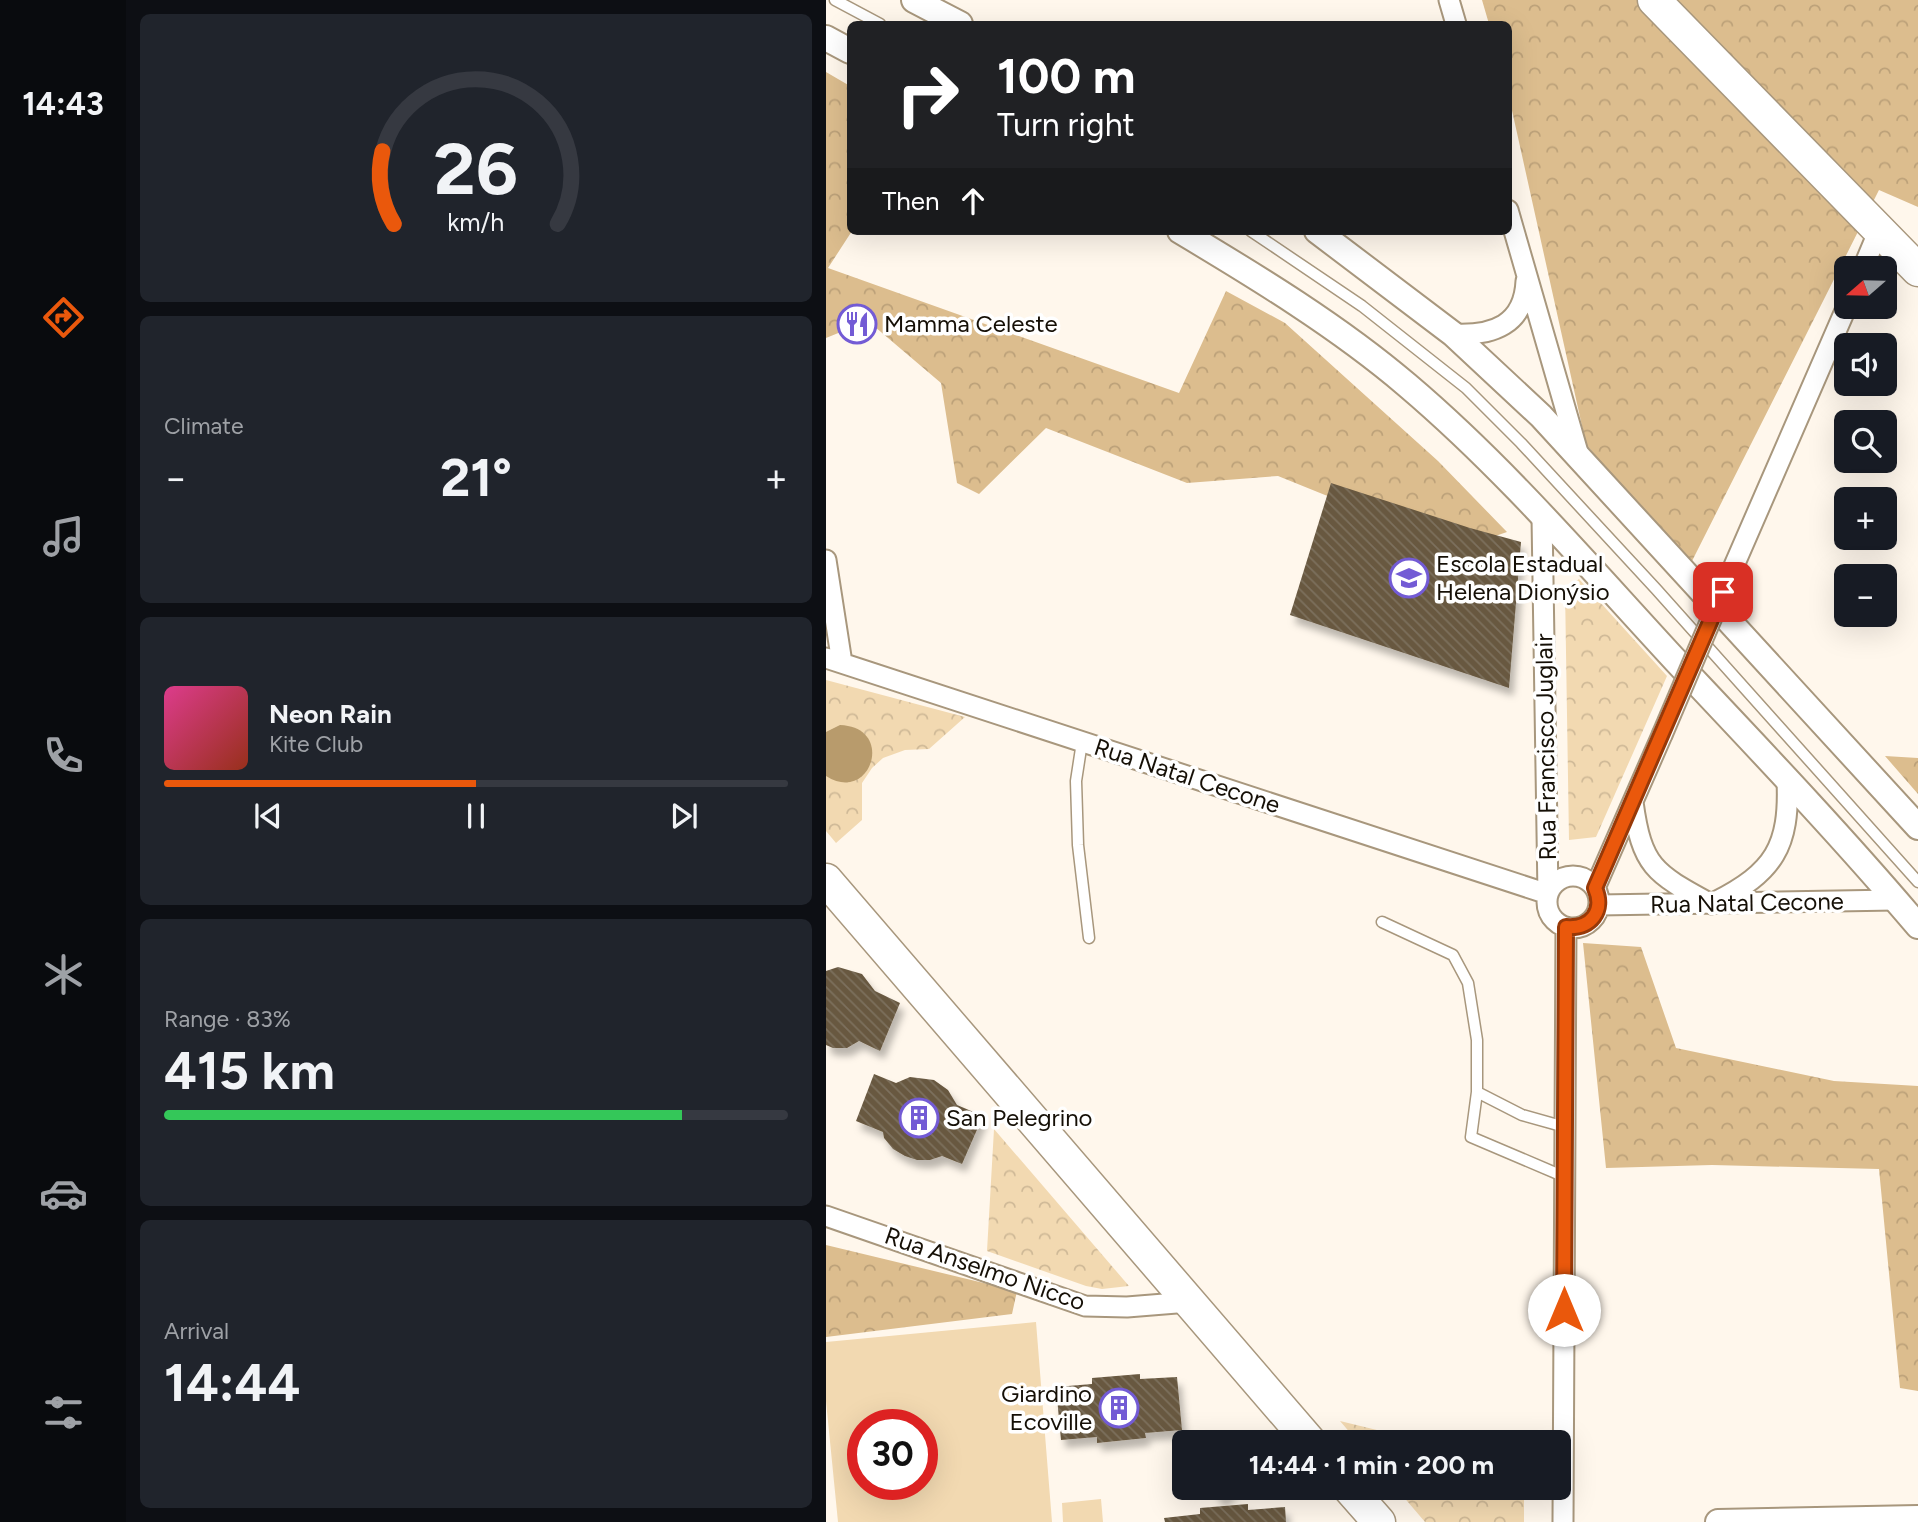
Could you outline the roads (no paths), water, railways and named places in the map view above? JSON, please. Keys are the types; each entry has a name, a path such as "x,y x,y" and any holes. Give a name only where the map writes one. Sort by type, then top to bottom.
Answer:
{"main road":[{"path":"1654,0 1918,270"},
{"path":"826,880 1300,1430"},
{"path":"1360,1500 1379,1522"}],"street":[{"path":"914,0 954,21"},
{"path":"1449,0 1455,21"},
{"path":"826,38 847,49"},
{"path":"1512,224 1580,456"},
{"path":"1868,256 1879,230"},
{"path":"1186,235 1303,309 1406,383 1484,455 1787,780 1918,926"},
{"path":"1322,235 1453,334 1504,380 1580,456 1918,827"},
{"path":"1453,334 1474,335 1494,330 1509,322 1519,311 1525,295 1526,273"},
{"path":"1597,897 1590,882 1574,876 1558,881 1548,894 1547,902 1552,918 1566,927 1584,926 1597,914 1597,897 1633,801 1841,319"},
{"name":"Rua Francisco Juglair","path":"1542,517 1548,894"},
{"path":"826,560 834,661"},
{"name":"Rua Natal Cecone","path":"834,661 1548,894"},
{"path":"1633,801 1642,849 1652,865 1682,888 1711,904 1737,891 1756,877 1775,855 1786,825 1787,780"},
{"name":"Rua Natal Cecone","path":"1597,897 1711,904 1895,900"},
{"path":"1563,1522 1566,927"},
{"name":"Rua Anselmo Nicco","path":"826,1216 1085,1306 1127,1307 1189,1301"},
{"path":"1718,1522 1918,1518"}],"lane":[{"path":"835,0 874,21"},
{"path":"1257,235 1362,306 1466,388 1521,443 1656,589 1918,882"},
{"path":"1082,742 1076,781 1077,845 1089,938"},
{"path":"1382,922 1453,955 1468,982 1477,1040 1477,1092 1471,1137 1565,1177"},
{"path":"1477,1092 1522,1115 1565,1127"}],"place":[{"name":"Mamma Celeste","path":"857,324"},
{"name":"Escola Estadual Helena Dionýsio","path":"1409,578"},
{"name":"San Pelegrino","path":"919,1118"},
{"name":"Giardino Ecoville","path":"1119,1408"}]}
